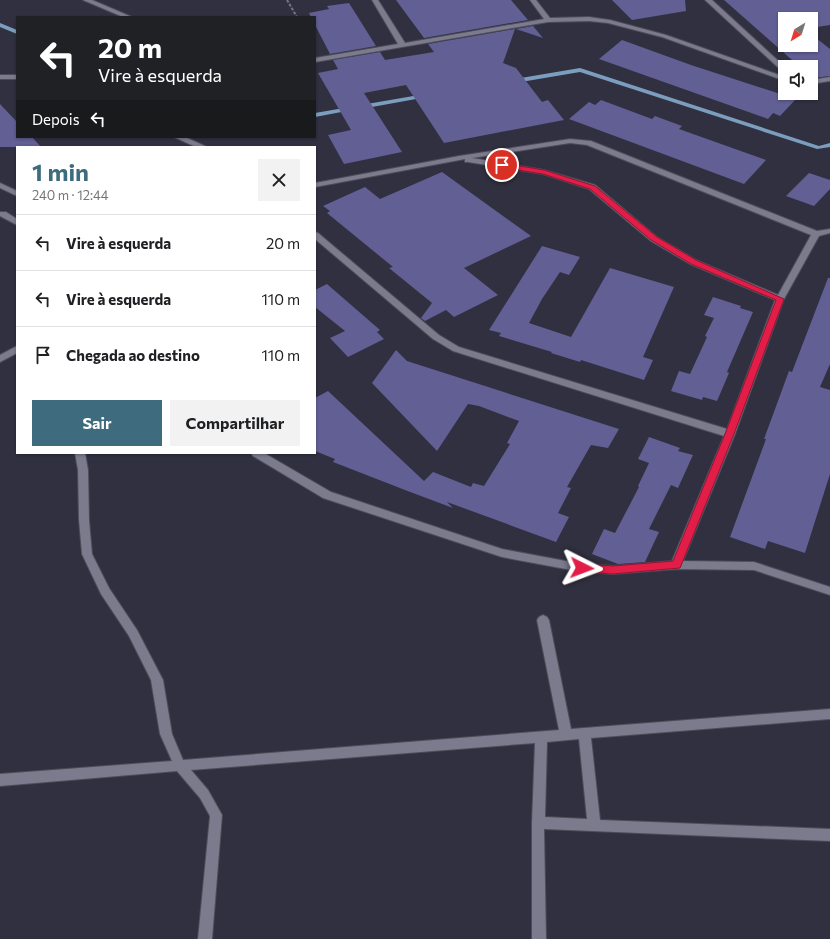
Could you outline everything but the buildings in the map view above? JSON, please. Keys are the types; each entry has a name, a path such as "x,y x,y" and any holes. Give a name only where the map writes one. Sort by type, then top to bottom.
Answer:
{"street":[{"path":"86,0 126,16"},
{"path":"375,0 402,44"},
{"path":"533,0 548,20"},
{"path":"708,0 778,65"},
{"path":"316,60 548,20 590,19 664,36 778,77"},
{"path":"0,78 16,77"},
{"path":"818,81 830,79"},
{"path":"180,138 200,146"},
{"path":"316,185 459,158 570,141 588,143 816,234 830,231"},
{"path":"459,158 544,172 592,187 654,239 694,262 780,299"},
{"path":"0,185 16,193"},
{"path":"3,214 16,222"},
{"path":"676,565 730,434 780,299 816,234"},
{"path":"316,236 436,338 456,349 730,434"},
{"path":"0,359 16,349"},
{"path":"80,454 83,470 84,520 87,554 105,591 133,633 157,680 166,734 180,766 204,794 216,815 205,939"},
{"path":"258,454 327,495 502,553 582,568 613,570 676,565 754,566 830,591"},
{"path":"543,620 566,734"},
{"path":"0,780 830,714"},
{"path":"584,733 594,825"},
{"path":"539,939 538,823 541,736"},
{"path":"538,823 830,835"}],"path":[{"path":"287,0 295,16"}],"waterway":[{"path":"0,25 16,32"},
{"path":"515,81 580,70 819,148 830,145"},
{"path":"361,107 425,96"},
{"path":"316,115 350,109"}],"route":[{"path":"502,165 544,172 592,187 654,239 694,262 780,299 730,434 676,565 613,570 582,568"}]}
